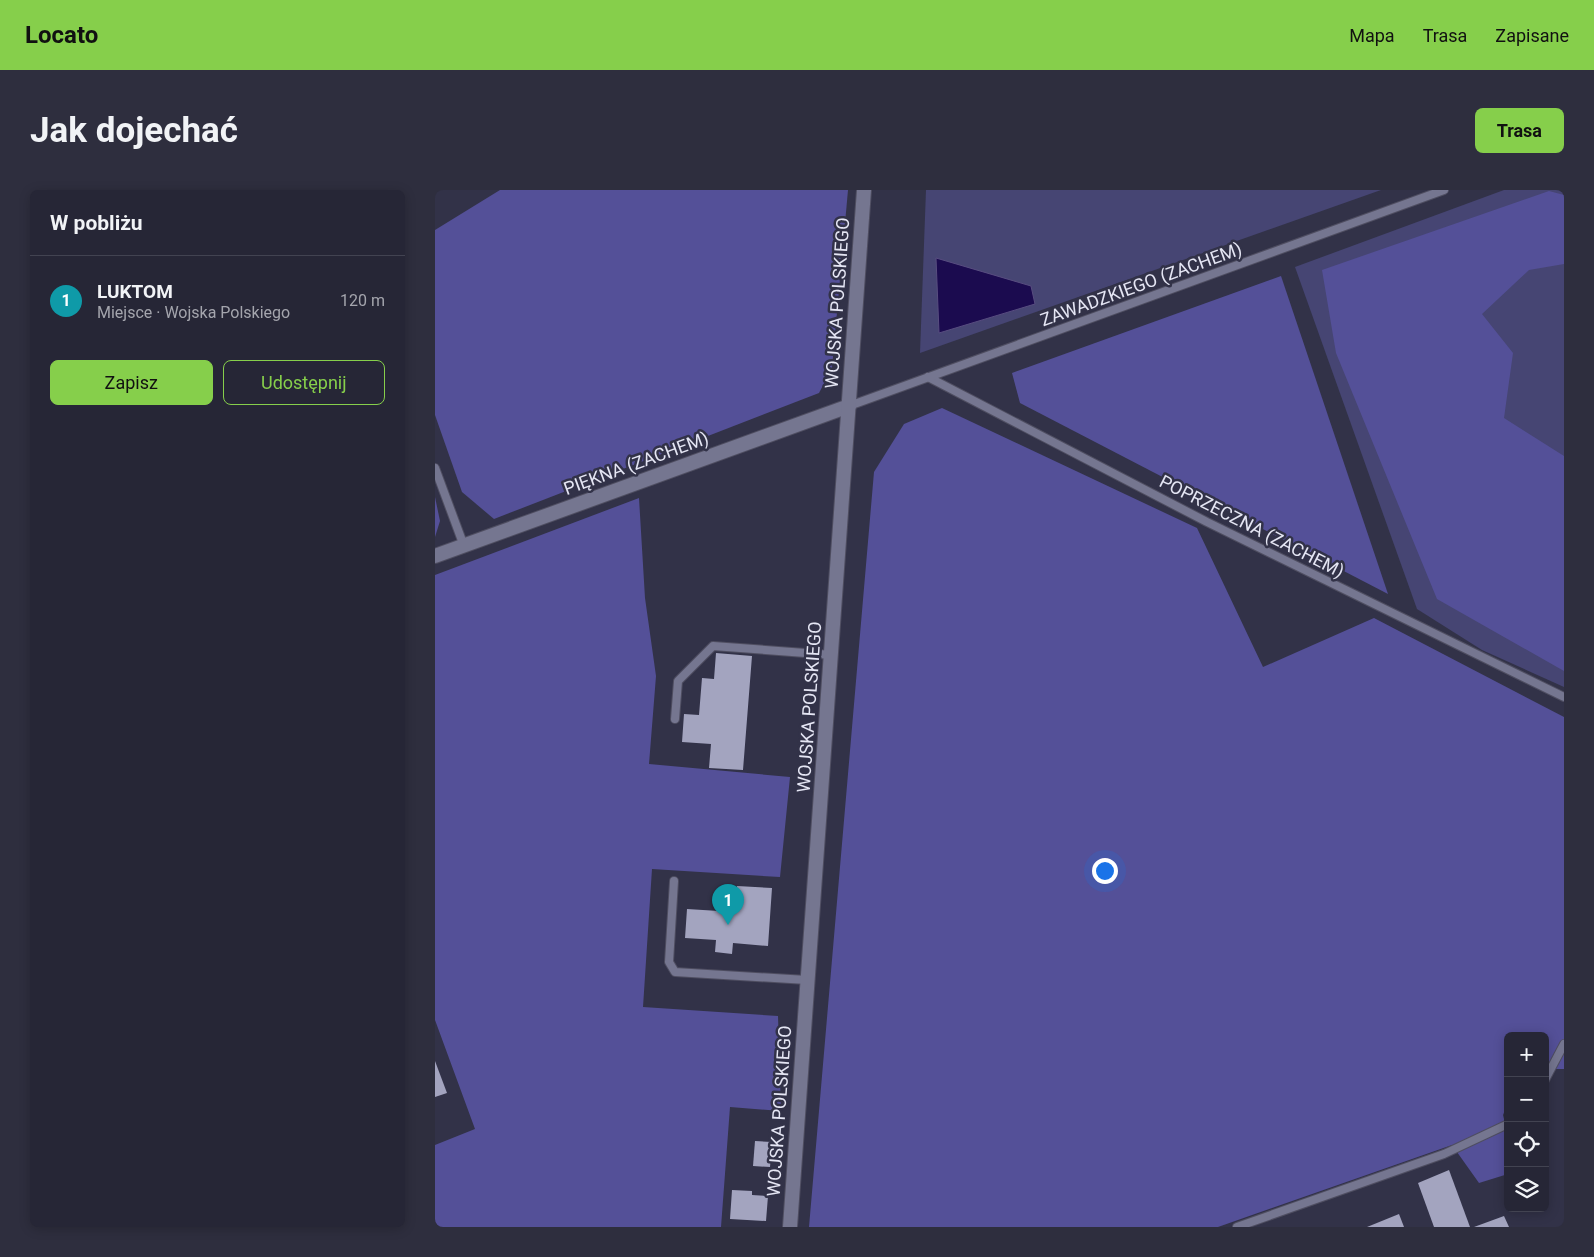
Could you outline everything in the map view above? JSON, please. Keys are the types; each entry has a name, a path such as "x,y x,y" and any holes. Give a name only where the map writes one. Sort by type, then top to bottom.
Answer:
{"street":[{"name":"WOJSKA POLSKIEGO","path":"790,1227 864,190"},
{"name":"PIĘKNA (ZACHEM)","path":"435,556 849,406"}],"lane":[{"name":"ZAWADZKIEGO (ZACHEM)","path":"849,406 1444,190"},
{"name":"POPRZECZNA (ZACHEM)","path":"928,377 1207,522 1564,697"},
{"path":"435,468 463,546"},
{"path":"675,719 678,681 713,646 832,655"},
{"path":"674,881 669,962 675,972 807,980"},
{"path":"1547,1077 1564,1044"},
{"path":"1237,1227 1444,1154 1504,1126"}],"shaded area":[{"path":"500,190 848,190 832,368 819,393 494,519 462,492 435,415 435,230"},
{"path":"926,190 1381,190 920,353"},
{"path":"1504,190 1564,190 1564,687 1482,650 1417,609 1295,267"},
{"path":"1549,191 1564,195 1564,264 1529,270 1482,314 1513,353 1504,418 1564,456 1564,671 1437,599 1336,353 1322,270"},
{"path":"936,258 1031,286 1035,304 939,333"},
{"path":"1281,276 1388,594 1020,403 1012,373"},
{"path":"942,408 1197,528 1263,667 1374,618 1564,717 1564,1069 1549,1069 1549,1032 1504,1032 1504,1175 1479,1183 1452,1145 1218,1227 809,1227 874,472 904,424"},
{"path":"435,497 440,521 435,537"},
{"path":"639,498 645,598 656,676 649,764 790,777 780,877 652,869 643,1007 778,1016 781,1111 730,1107 721,1227 435,1227 435,1145 475,1129 435,1020 435,575"}],"building":[{"path":"716,653 752,656 743,770 709,768 711,744 682,742 684,714 699,715 702,678 714,679"},
{"path":"737,886 772,888 768,946 733,943 732,954 715,952 716,940 685,938 687,909 735,912"},
{"path":"435,1061 447,1093 435,1097"},
{"path":"755,1141 772,1142 770,1167 753,1166"},
{"path":"1449,1170 1470,1227 1434,1227 1418,1183"},
{"path":"732,1190 752,1191 752,1195 768,1196 766,1221 730,1219"},
{"path":"1399,1214 1404,1227 1367,1227"},
{"path":"1504,1216 1509,1227 1474,1227"}],"place":[{"name":"LUKTOM","path":"728,925"}]}
